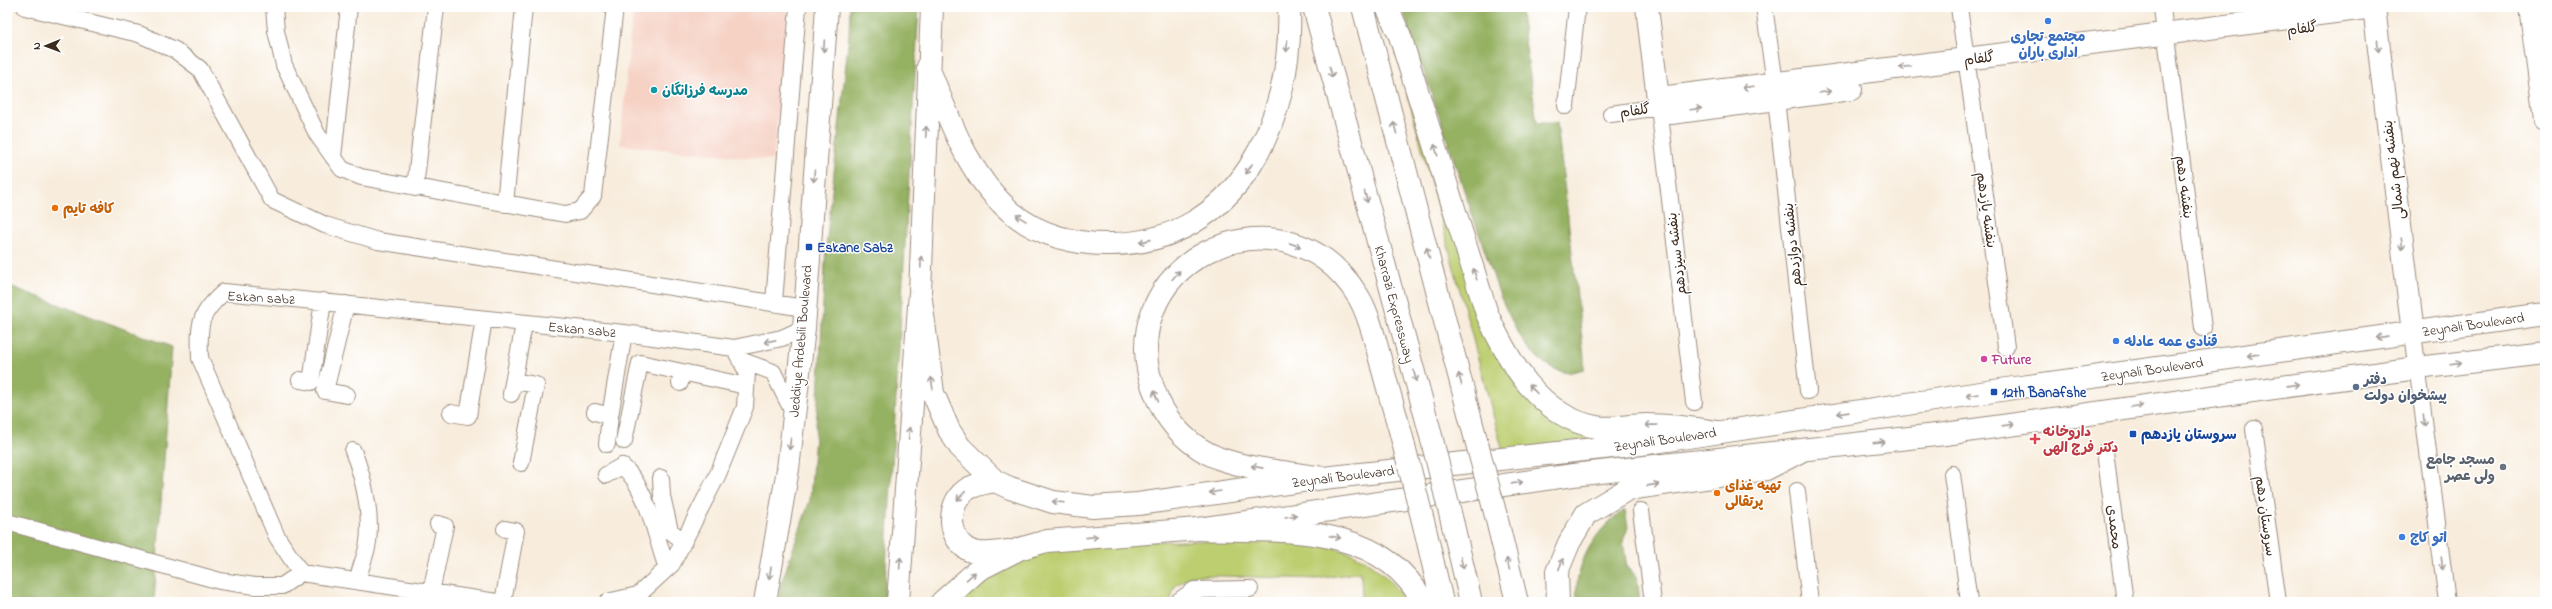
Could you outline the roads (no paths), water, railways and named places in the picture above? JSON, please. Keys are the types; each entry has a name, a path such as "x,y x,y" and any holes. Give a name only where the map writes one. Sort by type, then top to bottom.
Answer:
{"main road":[{"name":"Jeddiye Ardebili Boulevard","path":"765,602 788,469 804,318 827,7"},
{"path":"898,602 920,292 928,67 932,7"},
{"path":"928,67 966,156 979,177 1012,213 1050,234 1072,241 1096,244 1139,242 1175,232 1206,215 1236,188 1250,168 1263,143 1276,108 1285,67 1289,7"},
{"name":"Kharrazi Expressway","path":"1314,7 1429,428 1471,602"},
{"path":"1363,7 1496,516 1517,602"},
{"path":"1387,7 1400,36 1487,314 1498,338 1523,378 1554,408 1581,423 1598,428 1676,426 1717,432"},
{"path":"1647,7 1659,107"},
{"path":"2530,7 2545,119"},
{"name":"گلفام","path":"1659,107 1668,97 1775,91 2374,11"},
{"name":"بنفشه نهم شمالی","path":"2374,11 2413,333"},
{"path":"1323,478 1218,458 1197,446 1178,431 1162,410 1147,367 1146,343 1150,319 1159,298 1176,275 1191,261 1212,249 1231,242 1248,239 1283,241 1316,255 1341,274 1359,297 1368,318 1401,434 1442,602"},
{"name":"Zeynali Boulevard","path":"920,292 933,393 949,430 960,447 995,481 1040,498 1093,507 1138,504 1323,478 1641,444 2545,314"},
{"path":"2320,346 2324,381"},
{"name":"Zeynali Boulevard","path":"942,602 978,570 1019,549 1047,541 1198,529 1573,475 1799,452 1945,434 2417,368 2545,353"},
{"path":"1558,602 1557,572 1569,543 1586,514 1628,489 1766,470 1799,452"},
{"path":"995,481 979,484 966,490 957,498 952,508 951,522 955,536 963,546 977,552 996,553 1019,549"},
{"path":"1198,529 1285,532 1342,538 1371,550 1390,562 1415,586 1423,602"}],"street":[{"path":"25,7 139,34 176,50 200,69 272,200 325,225 378,241 774,302 804,318"},
{"path":"274,7 276,31 284,65 317,134 342,169 361,177 415,188 565,214 580,211 593,196 615,7"},
{"path":"332,157 349,7"},
{"path":"415,188 436,7"},
{"path":"505,204 524,7"},
{"path":"774,302 798,7"},
{"path":"1566,106 1576,7"},
{"name":"بنفشه دوازدهم","path":"1764,7 1775,91 1808,391"},
{"name":"بنفشه یازدهم","path":"1959,7 2006,347"},
{"name":"بنفشه دهم","path":"2162,7 2203,328"},
{"name":"گلفام","path":"1611,114 1659,107"},
{"name":"بنفشه سیزدهم","path":"1659,107 1694,402"},
{"name":"Eskan sabz","path":"301,573 277,538 200,358 199,333 206,308 224,292 323,301 524,324 624,333 737,354 774,372 793,412"},
{"path":"300,380 310,382 323,301"},
{"path":"346,304 325,391 347,395"},
{"name":"Eskan sabz","path":"737,354 782,338 804,318"},
{"path":"451,413 468,416 484,319"},
{"path":"521,463 536,385 513,388 524,324"},
{"path":"607,444 603,414 624,333"},
{"path":"2413,333 2447,602"},
{"path":"607,602 638,594 672,564 718,474 745,407 747,372 737,354"},
{"path":"624,441 640,363 681,378 746,386"},
{"name":"سروستان دهم","path":"2254,429 2278,602"},
{"path":"353,451 363,487 368,522 367,547 357,581"},
{"name":"محمدی","path":"2105,452 2125,602"},
{"path":"606,475 622,466 630,472 651,517 668,568"},
{"path":"1952,474 1969,602"},
{"path":"661,478 662,496 670,531 684,541"},
{"path":"1797,491 1810,602"},
{"path":"1641,511 1653,602"},
{"path":"7,522 220,581 255,586 282,586 301,573 497,602"},
{"path":"431,592 445,526 438,524"},
{"path":"503,602 516,531 505,529"},
{"path":"1177,602 1194,590 1250,589"}],"place":[{"name":"مجتمع تجاری اداری باران","path":"2048,21"},
{"name":"مدرسه فرزانگان","path":"654,90"},
{"name":"کافه تایم","path":"55,208"},
{"name":"Eskane Sabz","path":"809,247"},
{"name":"قنادی عمه عادله","path":"2116,341"},
{"name":"Future","path":"1984,359"},
{"name":"دفتر پیشخوان دولت","path":"2356,387"},
{"name":"12th Banafshe","path":"1994,392"},
{"name":"سروستان یازدهم","path":"2133,434"},
{"name":"داروخانه دکتر فرج الهی","path":"2035,439"},
{"name":"مسجد جامع ولی عصر","path":"2503,467"},
{"name":"تهیه غذای پرتقالی","path":"1717,493"},
{"name":"اتو کاج","path":"2402,537"}]}
